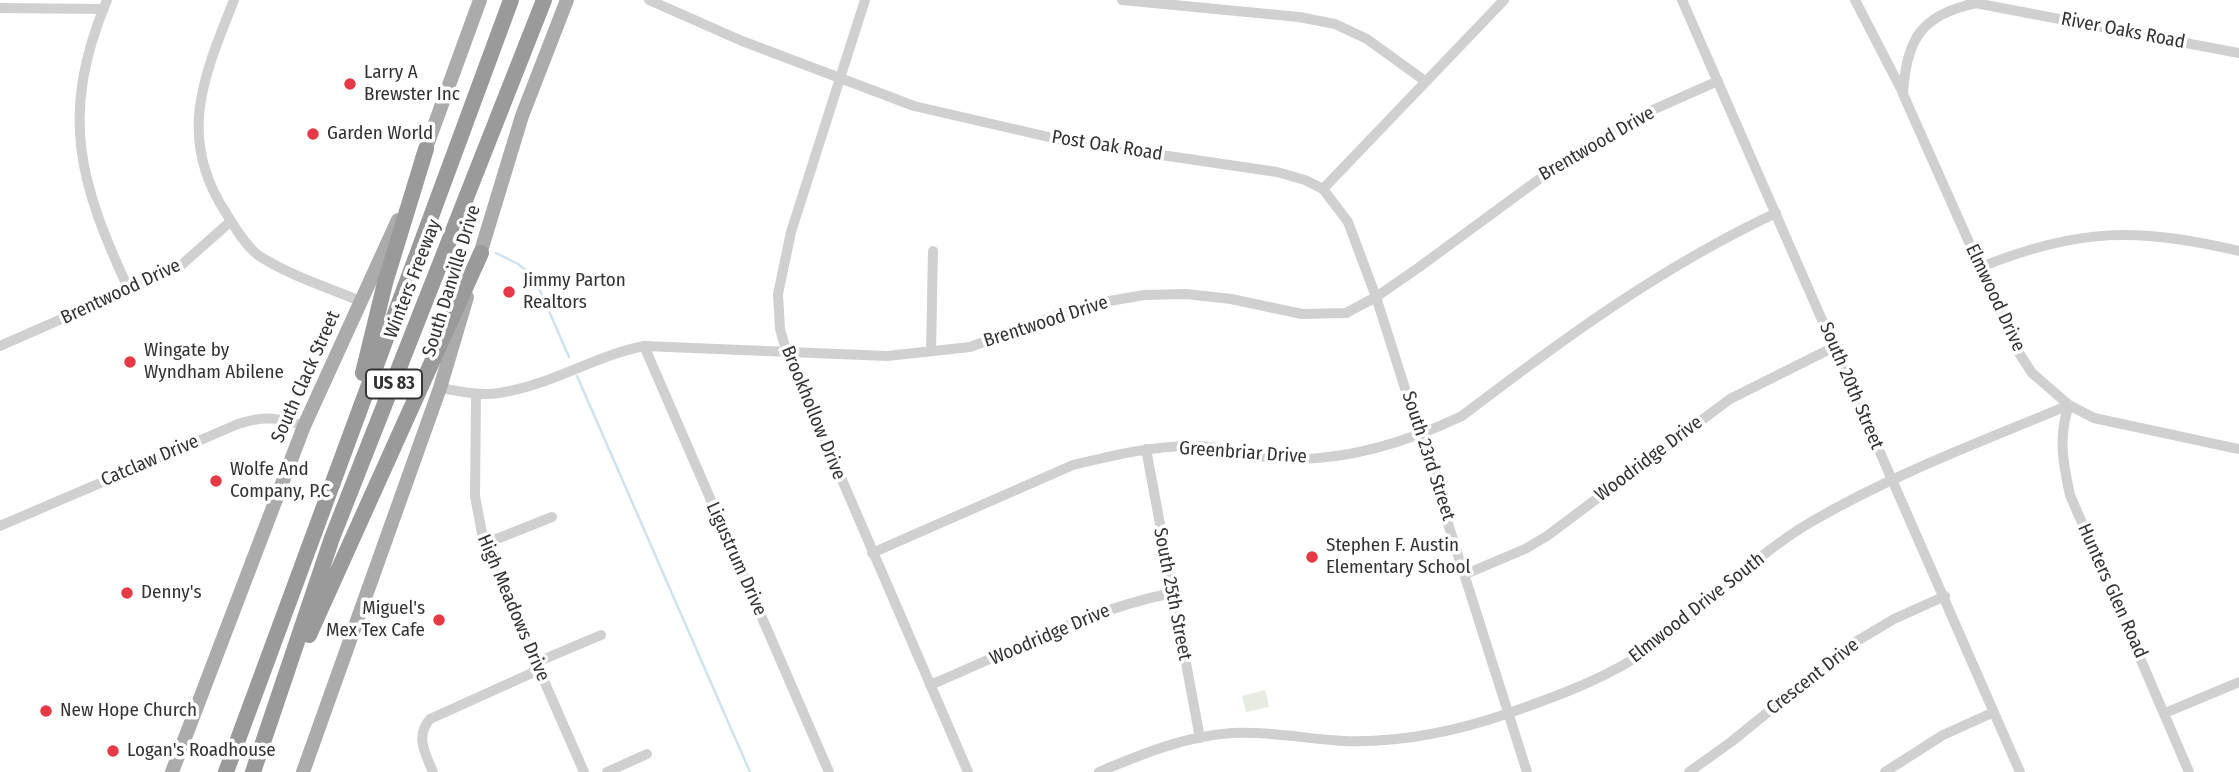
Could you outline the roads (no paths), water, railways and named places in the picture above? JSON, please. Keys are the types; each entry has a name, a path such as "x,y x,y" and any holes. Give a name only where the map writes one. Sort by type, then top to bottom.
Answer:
{"highway":[{"name":"Winters Freeway","path":"226,772 511,0"},
{"name":"Winters Freeway","path":"253,772 332,538 544,0"},
{"path":"317,523 426,149"},
{"path":"276,708 481,253"}],"main road":[{"name":"South Clack Street","path":"172,772 304,425 426,149 480,0"},
{"name":"South Danville Drive","path":"303,772 440,388 523,116 567,0"}],"street":[{"path":"234,0 206,71 197,120 204,167 218,201 255,253 360,301"},
{"name":"Post Oak Road","path":"649,0 914,106 1066,141 1277,172 1323,189"},
{"name":"Brookhollow Drive","path":"864,0 791,232 781,281 779,314 786,351 968,772"},
{"path":"1122,0 1299,17 1335,24 1367,39 1425,81"},
{"path":"1323,189 1504,0"},
{"name":"South 20th Street","path":"1682,0 2020,772"},
{"name":"Elmwood Drive","path":"1854,0 1903,94 2017,350 2032,373 2069,405 2094,418 2239,449"},
{"name":"River Oaks Road","path":"1965,0 2239,53"},
{"path":"1903,94 1908,51 1915,37 1942,13 1977,3"},
{"path":"0,8 105,4 79,93 81,148 92,205 129,290"},
{"name":"Brentwood Drive","path":"440,388 476,394 519,388 615,352 643,346 887,356 970,347 1071,311 1144,295 1186,294 1231,299 1302,314 1346,313 1377,297 1572,155 1648,112 1718,81"},
{"name":"South 23rd Street","path":"1323,189 1348,222 1377,297 1527,772"},
{"name":"Greenbriar Drive","path":"872,553 1073,465 1146,449 1198,446 1272,458 1315,459 1354,455 1420,433 1462,416 1597,316 1687,257 1776,213"},
{"name":"Brentwood Drive","path":"0,346 129,290 189,260 231,221"},
{"path":"1980,267 2045,244 2113,233 2165,236 2239,251"},
{"path":"931,351 933,251"},
{"name":"Ligustrum Drive","path":"643,346 829,772"},
{"name":"Woodridge Drive","path":"1466,575 1525,550 1548,536 1730,399 1834,347"},
{"name":"High Meadows Drive","path":"476,394 475,496 484,544 584,772"},
{"name":"Elmwood Drive South","path":"1100,772 1160,748 1200,738 1257,733 1375,741 1435,734 1508,713 1623,666 1684,623 1790,535 1892,480 2069,405"},
{"name":"Hunters Glen Road","path":"2069,405 2062,425 2062,446 2070,495 2189,772"},
{"name":"Catclaw Drive","path":"0,526 259,417 279,417 304,425"},
{"name":"South 25th Street","path":"1146,449 1200,738"},
{"path":"484,544 552,517"},
{"name":"Woodridge Drive","path":"930,685 1100,612 1171,593"},
{"name":"Crescent Drive","path":"1689,772 1731,742 1852,644 1894,619 1945,596"},
{"path":"433,772 421,739 423,727 430,719 532,673 541,660 601,635"},
{"path":"2165,713 2239,682"},
{"path":"1885,772 1943,735 1994,712"},
{"path":"607,772 648,754"}],"waterway":[{"path":"496,253 518,264 534,277 569,357"},
{"path":"577,376 750,772"}],"place":[{"name":"Larry A Brewster Inc","path":"350,84"},
{"name":"Garden World","path":"313,134"},
{"name":"Jimmy Parton Realtors","path":"509,292"},
{"name":"Wingate by Wyndham Abilene","path":"130,362"},
{"name":"Wolfe And Company, P.C","path":"216,481"},
{"name":"Stephen F. Austin Elementary School","path":"1312,557"},
{"name":"Denny's","path":"127,593"},
{"name":"Miguel's Mex Tex Cafe","path":"439,620"},
{"name":"New Hope Church","path":"46,711"},
{"name":"Logan's Roadhouse","path":"113,751"}]}
